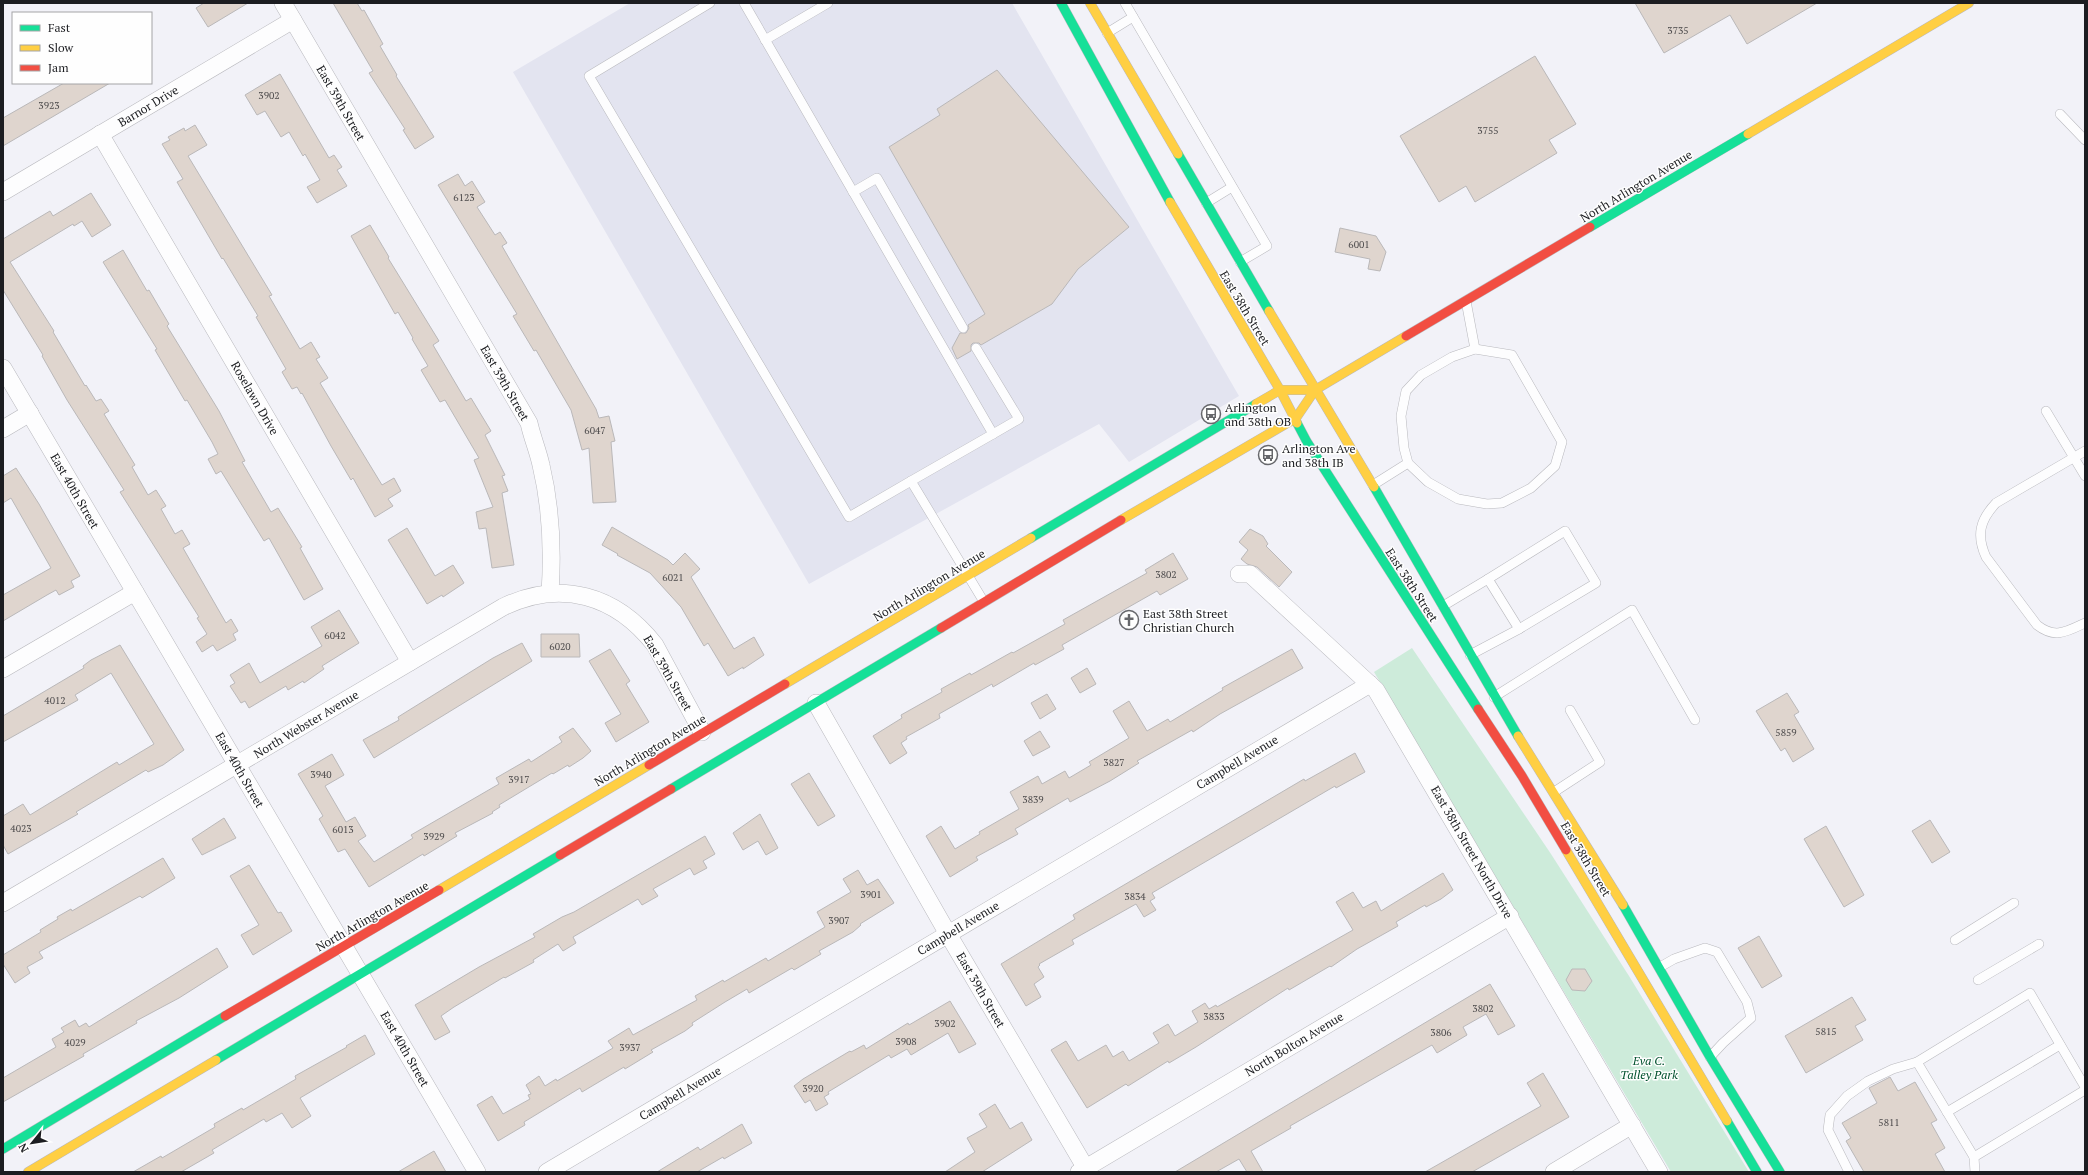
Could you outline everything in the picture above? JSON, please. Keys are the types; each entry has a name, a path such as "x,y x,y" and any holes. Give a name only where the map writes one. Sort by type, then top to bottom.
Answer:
{"main road":[{"name":"East 38th Street","path":"1061,3 1193,244 1280,390 1296,418 1307,442 1399,588 1522,776 1757,1172"},
{"name":"East 38th Street","path":"1090,3 1315,390 1340,427 1494,697 1637,928 1710,1057 1780,1172"},
{"name":"North Arlington Avenue","path":"28,1172 361,975 984,602 1296,418 1315,390 1969,3"},
{"path":"1280,390 1315,390"},
{"name":"North Arlington Avenue","path":"3,1149 343,946 383,924 702,732 800,676 968,574 1280,390"}],"street":[{"name":"East 39th Street","path":"283,3 529,423 541,463 549,503 551,552 550,593 575,594 590,598 613,607 633,621 655,645 702,732"},
{"name":"Barnor Drive","path":"3,192 293,20"},
{"name":"Roselawn Drive","path":"100,134 410,662"},
{"name":"East 40th Street","path":"3,368 477,1172"},
{"path":"3,429 30,413"},
{"name":"East 38th Street North Drive","path":"1240,574 1250,574 1376,690 1659,1172"},
{"path":"3,669 135,592"},
{"name":"North Webster Avenue","path":"3,903 503,607 523,599 550,593"},
{"name":"Campbell Avenue","path":"547,1172 1370,684"},
{"name":"East 39th Street","path":"816,703 1084,1171"},
{"name":"North Bolton Avenue","path":"1084,1171 1510,916"},
{"path":"1554,1172 1632,1125"}],"lane":[{"path":"710,3 589,76 849,517 1019,419 976,348"},
{"path":"744,3 993,434"},
{"path":"765,40 828,3"},
{"path":"1125,3 1267,246 1240,262"},
{"path":"1107,33 1133,18"},
{"path":"2060,114 2085,140"},
{"path":"853,192 878,178 963,328"},
{"path":"1206,203 1232,187"},
{"path":"1466,301 1475,349"},
{"path":"1475,349 1512,354 1562,442 1556,466 1531,488 1502,502 1487,504 1458,499 1428,482 1408,463 1404,448 1400,416 1406,391 1422,375 1452,357 1475,349"},
{"path":"2046,411 2075,457 2085,476"},
{"path":"2085,451 1996,503 1987,512 1979,535 1981,546 1986,557 2037,625 2046,632 2055,633 2065,632 2085,624"},
{"path":"1373,485 1408,463"},
{"path":"912,481 984,602"},
{"path":"1443,606 1565,530 1596,583 1519,629 1470,655"},
{"path":"1488,579 1519,629"},
{"path":"1494,697 1632,610 1695,720"},
{"path":"1554,792 1600,762 1570,710"},
{"path":"1955,940 2014,903"},
{"path":"1978,980 2039,944"},
{"path":"1659,968 1674,959 1705,948 1717,952 1747,1002 1751,1018 1710,1057"},
{"path":"1849,1172 1828,1130 1830,1115 1847,1096 1868,1081 1893,1069 1917,1062 2030,993 2085,1089 1974,1157"},
{"path":"1947,1112 2060,1045"},
{"path":"1917,1062 1974,1157 1975,1172"}],"shaded area":[{"path":"630,3 1012,3 1239,396 1129,462 1099,424 809,584 513,72"}],"green space":[{"name":"Eva C. Talley Park","path":"1412,648 1551,854 1629,976 1749,1172 1671,1172 1374,672"}],"building":[{"path":"204,3 248,3 208,27 196,8"},
{"path":"333,3 357,3 362,11 364,10 383,44 380,46 397,75 396,76 434,137 415,149 403,130 405,129 369,73 373,71"},
{"path":"1635,3 1817,3 1747,44 1730,15 1664,53"},
{"path":"1535,56 1576,124 1549,140 1557,153 1475,202 1466,186 1439,202 1400,136"},
{"path":"997,70 1129,227 1078,269 1052,304 981,345 979,343 973,343 971,345 971,351 957,359 952,348 960,333 966,333 969,328 968,325 985,314 889,147 940,115 937,109"},
{"path":"280,74 329,158 334,155 342,167 337,170 347,186 317,203 307,187 320,180 305,154 303,156 289,132 281,137 265,111 257,115 245,95"},
{"path":"62,84 108,84 3,146 3,118"},
{"path":"195,125 207,145 188,156 272,295 269,296 300,349 311,342 320,357 316,359 328,378 320,383 382,485 394,478 401,491 388,499 393,506 375,517 353,478 351,480 302,393 301,394 297,387 292,389 282,372 286,369 256,317 258,316 223,258 222,259 177,182 183,179 162,144 170,140 168,137 184,128 185,131"},
{"path":"458,174 465,186 472,181 485,202 477,207 495,235 500,232 507,243 502,246 596,409 599,418 609,416 615,441 611,442 616,502 593,503 589,448 582,450 571,410 536,350 534,351 513,316 517,314 438,185"},
{"path":"91,193 111,225 92,237 82,221 74,226 73,224 10,262 54,331 53,332 85,386 86,385 96,401 101,399 109,411 104,414 135,465 132,467 148,495 156,490 166,506 161,509 175,534 182,530 190,544 183,548 226,623 231,619 238,631 233,634 236,640 217,651 213,645 202,652 196,642 207,634 197,618 199,617 120,492 124,490 67,400 42,356 43,355 3,290 3,239 50,211 53,216"},
{"path":"370,225 389,257 388,258 439,341 433,345 466,401 471,398 491,431 485,435 505,475 502,476 508,491 502,493 514,565 492,568 486,528 479,529 476,512 493,507 474,460 479,458 445,400 440,402 421,370 428,366 398,312 395,314 351,236"},
{"path":"1340,228 1376,236 1386,252 1380,271 1368,269 1370,259 1335,252"},
{"path":"123,250 147,291 149,290 169,324 167,326 219,411 245,461 242,462 271,512 278,508 302,547 300,548 323,589 304,600 269,538 264,541 221,471 216,474 208,459 218,454 212,442 187,400 185,401 155,350 157,349 103,262"},
{"path":"16,468 39,504 80,576 71,581 74,587 59,595 56,590 3,621 3,595 51,568 11,498 3,503 3,476"},
{"path":"612,527 668,560 673,565 685,553 700,569 691,577 734,649 754,637 764,655 743,669 743,667 728,676 708,643 704,646 681,607 650,573 602,545"},
{"path":"407,528 435,576 453,565 464,583 443,597 442,595 427,604 388,540"},
{"path":"1250,529 1263,536 1268,544 1266,546 1292,572 1279,587 1257,567 1247,564 1241,559 1248,550 1239,542"},
{"path":"1173,553 1188,579 1160,595 1157,591 1062,645 1064,649 1035,665 1034,663 993,687 992,684 939,714 940,718 906,737 907,739 901,743 907,753 890,764 873,736 902,718 901,715 942,692 941,689 970,673 971,675 1012,652 1013,653 1065,624 1063,620 1147,573 1145,570"},
{"path":"339,610 359,643 322,666 324,669 304,683 303,681 288,690 286,686 249,708 245,701 241,703 230,686 235,683 230,675 249,663 260,683 322,646 311,627"},
{"path":"541,634 579,634 580,657 541,657"},
{"path":"522,643 532,661 374,758 363,740 399,720 398,717 493,658"},
{"path":"120,645 184,750 163,765 148,772 146,770 76,812 78,814 8,854 3,845 3,816 23,804 30,815 117,762 119,765 154,744 111,673 75,695 78,700 3,742 3,716 84,668 83,666 91,660"},
{"path":"610,649 630,681 626,684 649,722 616,742 605,723 621,714 589,661"},
{"path":"1292,649 1303,668 1220,714 1193,732 1192,730 1137,761 1139,763 1110,781 1070,802 1068,798 1015,829 1018,834 976,857 978,860 950,877 926,836 941,826 955,849 980,834 979,832 1019,809 1010,792 1038,776 1042,784 1065,771 1069,778 1091,765 1089,762 1129,738 1113,711 1129,701 1147,731 1168,719 1170,722 1223,690 1222,688"},
{"path":"1087,668 1096,684 1080,693 1071,678"},
{"path":"1787,693 1799,712 1794,715 1814,749 1793,762 1785,748 1781,751 1756,711"},
{"path":"1047,694 1056,709 1040,719 1031,703"},
{"path":"573,728 591,751 583,758 569,767 568,765 553,774 552,773 499,805 500,807 492,812 493,813 455,833 457,836 424,856 423,854 369,887 345,849 338,852 319,819 323,816 298,774 332,754 344,775 325,786 346,822 355,817 366,836 358,841 374,862 413,838 411,835 499,784 496,778 529,759 531,762 562,742 559,737"},
{"path":"1040,731 1050,747 1033,756 1024,741"},
{"path":"1355,753 1365,772 1336,788 1335,786 1152,893 1155,898 1150,901 1156,910 1144,917 1136,904 1072,940 1074,944 1039,964 1040,965 1038,967 1044,977 1034,984 1041,997 1026,1006 1001,964 1075,919 1073,915 1304,779 1305,781"},
{"path":"809,773 835,816 818,826 791,784"},
{"path":"760,814 778,848 766,855 758,841 743,850 733,833"},
{"path":"224,818 236,838 202,855 192,839"},
{"path":"1930,820 1950,852 1932,863 1912,831"},
{"path":"1826,826 1864,895 1844,907 1804,839"},
{"path":"705,836 715,854 703,861 707,868 694,875 690,868 653,889 658,896 642,905 638,899 573,937 576,943 563,951 558,944 533,960 534,962 505,978 504,977 454,1007 441,1016 450,1032 435,1040 415,1005 479,967 535,937 533,934 562,917 574,912"},
{"path":"163,858 175,878 142,898 140,896 39,952 43,958 27,967 30,973 15,983 3,964 3,955 41,932 40,930 58,919 57,917 71,909 72,911"},
{"path":"249,865 278,913 281,912 292,931 253,955 241,935 259,925 230,876"},
{"path":"858,870 867,885 878,879 894,903 860,924 861,925 853,932 819,951 821,954 794,970 792,968 749,993 747,989 692,1023 693,1025 685,1031 651,1050 653,1052 582,1092 580,1088 524,1122 525,1125 498,1141 477,1105 492,1096 503,1114 530,1099 528,1095 531,1094 526,1085 539,1076 545,1086 556,1079 557,1081 613,1048 608,1041 629,1028 633,1035 697,1000 695,996 723,980 724,982 766,958 768,961 825,927 817,912 851,892 843,879"},
{"path":"1443,873 1453,890 1441,899 1426,907 1425,905 1396,922 1398,926 1357,949 1331,967 1330,966 1289,990 1288,988 1196,1047 1169,1063 1168,1061 1128,1086 1126,1084 1087,1108 1051,1050 1066,1041 1078,1061 1106,1045 1113,1057 1123,1051 1129,1061 1159,1043 1153,1033 1168,1024 1175,1036 1198,1022 1192,1011 1205,1003 1209,1009 1216,1005 1217,1007 1353,930 1336,902 1353,892 1363,908 1376,901 1381,911"},
{"path":"1759,936 1782,976 1762,988 1738,948"},
{"path":"217,948 228,967 179,998 136,1021 137,1023 83,1054 84,1056 3,1102 3,1078 56,1047 52,1039 64,1032 61,1028 75,1020 79,1027 86,1023 89,1027"},
{"path":"1572,969 1585,969 1592,981 1585,991 1572,990 1566,980"},
{"path":"1490,984 1515,1026 1498,1035 1486,1014 1463,1027 1467,1035 1437,1053 1432,1045 1290,1126 1291,1128 1251,1151 1263,1172 1247,1172 1239,1159 1216,1172 1175,1172"},
{"path":"1852,997 1866,1020 1855,1026 1863,1040 1806,1073 1785,1036"},
{"path":"950,1001 976,1044 959,1053 948,1033 911,1055 907,1049 891,1058 889,1055 828,1092 829,1094 824,1097 828,1104 816,1111 810,1100 805,1103 794,1086 850,1051 851,1052 864,1045 866,1049 908,1023 909,1025"},
{"path":"365,1035 375,1054 300,1098 311,1116 292,1128 282,1113 266,1122 264,1119 212,1150 214,1153 181,1172 133,1172 161,1156 162,1158 215,1127 214,1124 242,1108 243,1110 296,1079 295,1076 347,1047 346,1046"},
{"path":"1543,1073 1569,1117 1472,1172 1425,1172 1541,1106 1527,1083"},
{"path":"1890,1077 1898,1091 1915,1082 1937,1120 1931,1123 1945,1148 1935,1154 1945,1172 1864,1172 1846,1141 1851,1138 1842,1123 1877,1103 1869,1088"},
{"path":"995,1104 1010,1129 1022,1122 1032,1140 982,1172 945,1172 975,1152 967,1138 987,1127 979,1114"},
{"path":"742,1124 752,1143 724,1159 723,1157 697,1172 657,1172 698,1147 700,1150"},
{"path":"434,1151 446,1172 398,1172"}],"traffic: fast":[{"path":"1061,3 1170,202"},
{"path":"1590,227 1748,134"},
{"path":"1178,154 1269,311"},
{"path":"1031,538 1256,404"},
{"path":"1297,423 1307,442 1478,709"},
{"path":"1374,487 1518,736"},
{"path":"671,789 941,628"},
{"path":"216,1060 560,855"},
{"path":"1623,905 1710,1057 1780,1172"},
{"path":"3,1149 225,1016"},
{"path":"1727,1121 1757,1172"}],"traffic: slow":[{"path":"1090,3 1178,154"},
{"path":"1748,134 1969,3"},
{"path":"1170,202 1280,390 1297,423"},
{"path":"1269,311 1374,487"},
{"path":"1121,520 1296,418 1315,390 1406,336"},
{"path":"1256,404 1280,390 1315,390"},
{"path":"785,684 1031,538"},
{"path":"1518,736 1623,905"},
{"path":"439,890 649,765"},
{"path":"1566,850 1727,1121"},
{"path":"28,1172 216,1060"}],"traffic: jam":[{"path":"1406,336 1590,227"},
{"path":"941,628 1121,520"},
{"path":"649,765 785,684"},
{"path":"1478,709 1522,776 1566,850"},
{"path":"560,855 671,789"},
{"path":"225,1016 439,890"}],"place":[{"name":"Arlington and 38th OB","path":"1211,414"},
{"name":"Arlington Ave and 38th IB","path":"1268,455"},
{"name":"East 38th Street Christian Church","path":"1129,620"}]}
